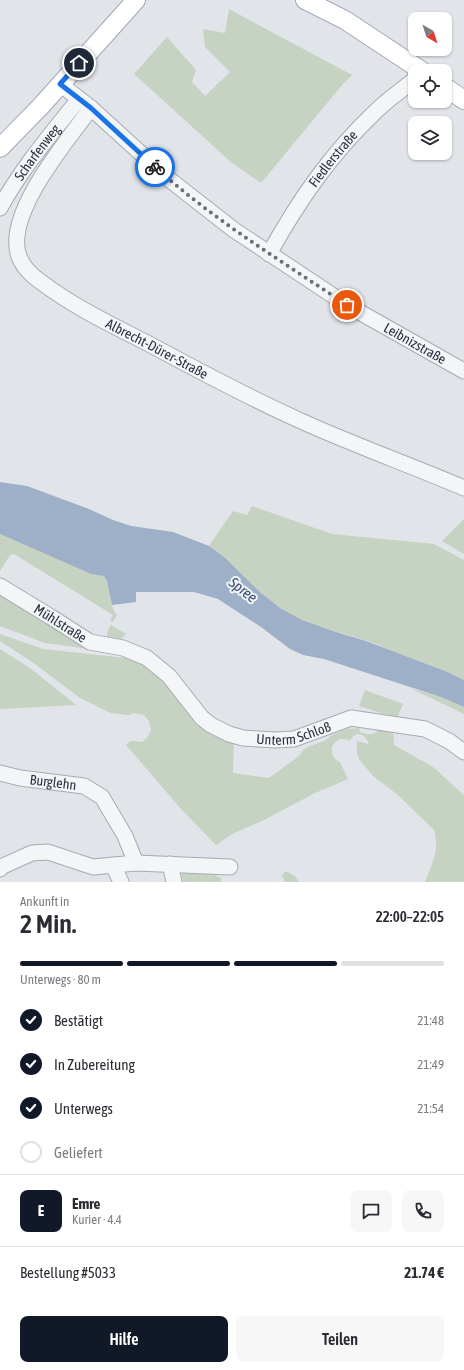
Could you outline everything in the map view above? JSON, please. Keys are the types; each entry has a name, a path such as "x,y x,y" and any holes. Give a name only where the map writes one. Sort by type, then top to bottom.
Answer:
{"main road":[{"path":"0,148 136,0"},
{"path":"305,0 345,20 411,64"},
{"path":"452,92 464,100"}],"street":[{"name":"Leibnizstraße","path":"60,84 91,108 170,180 234,230 347,305 464,371"},
{"name":"Fiedlerstraße","path":"269,254 290,216 313,180 375,111 408,85"},
{"name":"Scharfenweg","path":"0,208 11,188 79,99"},
{"name":"Albrecht-Dürer-Straße","path":"91,108 34,188 21,216 17,236 18,253 25,268 39,281 66,300 200,371 300,421 464,488"},
{"name":"Mühlstraße","path":"0,586 90,642 123,648 147,658"},
{"name":"Unterm Schloß","path":"147,658 169,676 202,718 211,725 229,734 243,738 275,740 294,739 352,718 425,729 449,741 464,752"},
{"name":"Burglehn","path":"0,773 20,778 84,786 102,796 125,836 136,863"},
{"path":"0,867 32,853 48,852 93,867 136,863 228,867"},
{"path":"170,864 174,882"},
{"path":"113,865 121,882"}],"green space":[{"path":"229,9 352,75 261,183 232,163 134,74 167,37 196,70 192,82 205,96 230,72 205,47 203,29 225,33"},
{"path":"252,506 332,534 434,544 464,560 464,680 371,642 300,619 280,608 271,601 209,546 233,511 247,515"},
{"path":"464,519 464,554 442,541"},
{"path":"0,534 91,574 104,576 108,586 112,606 117,615 113,622 110,620 113,615 14,554 10,555 0,571"},
{"path":"0,593 112,652 45,643 0,626"},
{"path":"111,625 126,634 114,643 108,641 107,639 107,633"},
{"path":"0,634 43,649 126,658 145,664 234,742 233,773 269,778 299,756 304,749 324,741 332,735 346,729 359,728 360,732 365,734 374,733 378,730 393,731 394,745 433,767 464,795 464,882 425,882 436,851 436,837 434,830 398,795 373,776 359,759 357,754 357,741 369,744 365,737 360,734 355,735 350,741 344,739 335,742 332,747 333,756 340,762 348,779 315,793 262,821 232,834 216,845 182,810 126,745 131,741 142,742 147,738 151,730 149,721 144,715 133,713 129,715 111,713 80,698 35,664 0,641"},
{"path":"0,649 30,668 76,705 0,709"},
{"path":"410,688 441,697 464,707 464,714"},
{"path":"365,690 403,704 397,718 359,706"},
{"path":"181,869 217,870 216,876 221,878 221,882 183,882"},
{"path":"285,872 295,876 299,882 285,882 282,875"}],"water":[{"name":"Spree","path":"0,482 27,486 131,526 173,532 209,546 224,557 261,593 280,608 302,620 366,641 445,671 464,680 464,707 441,697 324,659 303,655 290,649 261,627 218,599 194,592 136,592 136,602 112,605 107,581 104,576 91,574 0,534"}],"way so far":[{"path":"155,167 234,230 347,305"}],"route":[{"path":"79,63 60,84 91,108 155,167"}]}
